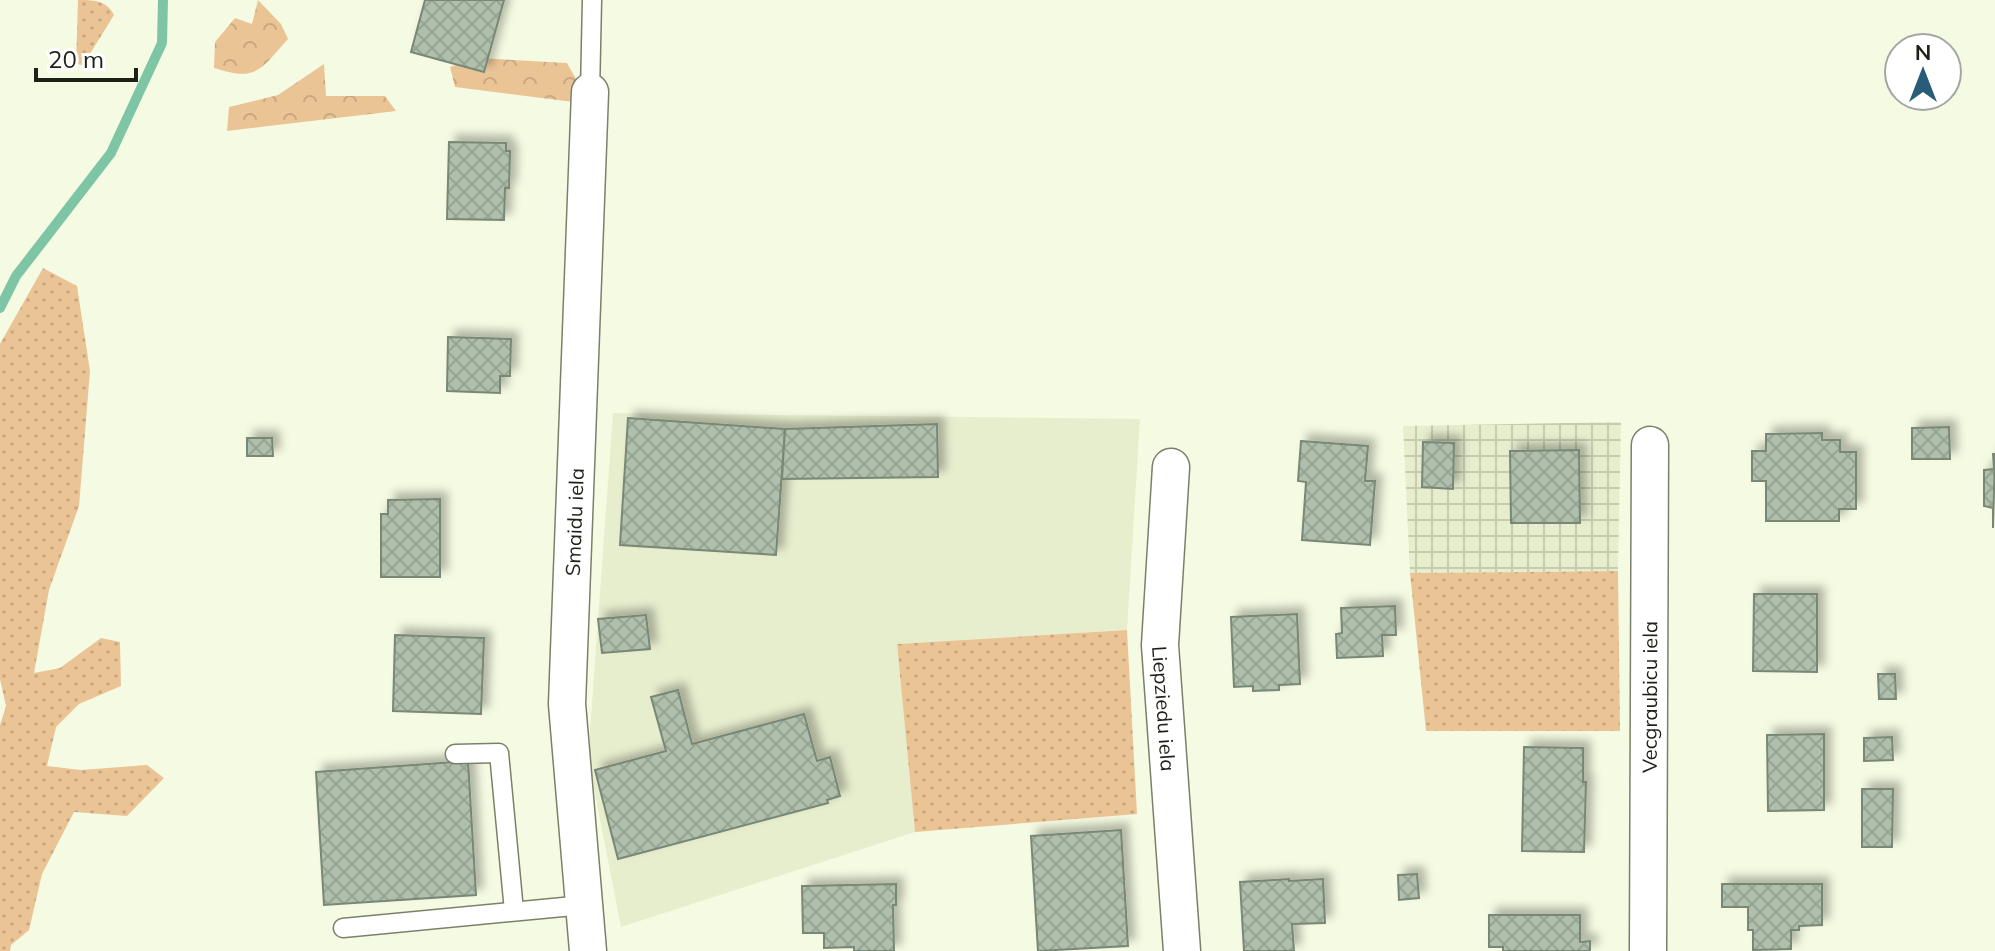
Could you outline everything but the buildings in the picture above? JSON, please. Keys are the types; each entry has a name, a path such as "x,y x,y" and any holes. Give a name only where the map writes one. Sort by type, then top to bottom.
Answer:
{"street":[{"name":"Smaidu iela","path":"588,951 567,704 590,92"},
{"name":"Vecgraubicu iela","path":"1648,951 1650,445"},
{"name":"Liepziedu iela","path":"1171,467 1160,645 1182,951"}],"lane":[{"path":"590,92 592,0"},
{"path":"455,754 499,753 514,911"},
{"path":"343,928 584,905"}],"shaded area":[{"path":"613,413 1140,419 1127,630 897,644 915,832 621,927 588,758"},
{"path":"1621,422 1618,571 1410,573 1403,426"}],"green space":[{"path":"78,0 103,4 114,15 83,65 76,64"},
{"path":"258,0 281,24 288,39 257,70 240,74 214,68 215,42 235,18 252,24"},
{"path":"478,58 567,63 583,91 581,103 455,87 450,67"},
{"path":"324,64 326,96 385,96 396,111 227,131 229,107 278,95"},
{"path":"43,268 77,286 90,371 79,506 49,590 34,673 60,668 101,638 120,642 121,686 79,704 56,727 47,766 81,770 147,765 164,778 127,816 74,812 42,874 29,930 11,945 10,951 0,951 0,725 6,706 0,679 0,344"},
{"path":"1618,571 1620,731 1426,731 1410,573"},
{"path":"1127,630 1137,814 915,832 897,644"}],"waterway":[{"path":"0,308 16,276 111,153 162,43 163,0"}]}
